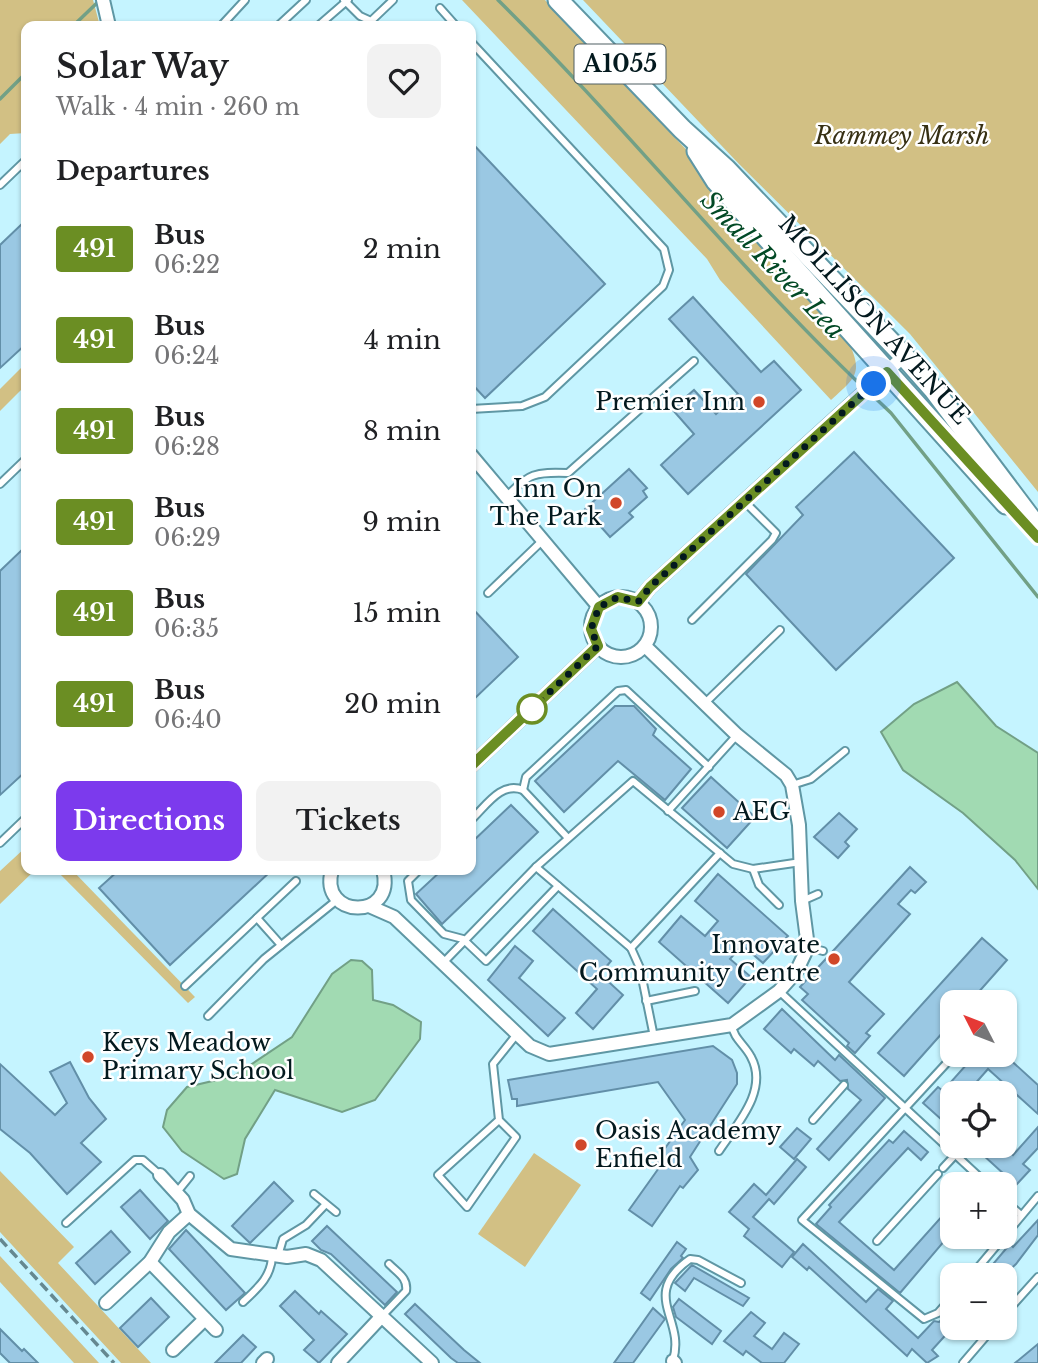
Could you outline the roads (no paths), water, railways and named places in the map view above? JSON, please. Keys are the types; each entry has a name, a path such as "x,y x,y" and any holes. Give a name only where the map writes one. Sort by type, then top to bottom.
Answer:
{"main road":[{"name":"MOLLISON AVENUE","path":"558,0 682,129 746,188 904,356 934,390 1038,528"},
{"name":"MOLLISON AVENUE","path":"682,129 716,181 880,379 1038,538"}],"street":[{"path":"104,3 108,21"},
{"path":"638,602 650,587 746,503 904,356"},
{"path":"476,461 599,607"},
{"path":"618,597 638,602 650,618 651,627 645,646 637,653 620,657 598,646 591,629 599,607 618,597"},
{"path":"476,761 598,646"},
{"path":"331,875 330,885 337,900 351,908 369,906 394,917 517,1034 538,1052 549,1055 732,1024 779,991 796,972 808,947 792,785 786,775 737,735 645,646"},
{"path":"369,906 384,887 383,875"},
{"path":"160,1175 177,1192 189,1214 231,1249 275,1255 306,1254 321,1260 432,1363"},
{"path":"106,1303 150,1262 169,1232 189,1214"},
{"path":"150,1262 216,1330"},
{"path":"338,1363 382,1316"},
{"path":"173,1350 205,1320"}],"lane":[{"path":"226,21 245,0"},
{"path":"283,21 306,0"},
{"path":"324,21 346,1 360,16 371,20 393,0"},
{"path":"440,8 452,21"},
{"path":"476,47 664,249 669,270 663,286 545,397 522,405 476,409"},
{"path":"0,185 21,165"},
{"path":"506,497 524,478 541,471 568,473 694,361"},
{"path":"0,484 21,464"},
{"path":"692,620 776,533 746,503"},
{"path":"488,593 542,541"},
{"path":"704,704 780,630"},
{"path":"523,790 526,777 626,690 709,767"},
{"path":"668,811 737,735"},
{"path":"792,785 811,779 845,751"},
{"path":"443,964 463,939 536,867 633,781 733,864 753,869 801,862"},
{"path":"476,815 503,788 513,786 523,790 568,838"},
{"path":"0,843 21,823"},
{"path":"631,948 720,853"},
{"path":"536,867 631,948 640,968 654,1037"},
{"path":"753,869 759,885 779,905"},
{"path":"414,875 408,881 411,900 444,934 463,939 486,961 558,886"},
{"path":"185,986 296,881"},
{"path":"802,901 818,894"},
{"path":"208,1016 281,945 337,900"},
{"path":"257,918 281,945"},
{"path":"808,947 823,951"},
{"path":"646,1001 695,991"},
{"path":"779,991 859,1068 940,1139"},
{"path":"719,1151 753,1099 757,1076 752,1058 733,1033 732,1024"},
{"path":"499,1120 438,1175 467,1207 516,1137 499,1120 493,1064 517,1034"},
{"path":"940,1311 924,1319 802,1220 942,1068"},
{"path":"813,1121 844,1085"},
{"path":"943,1168 952,1158"},
{"path":"960,1158 975,1172"},
{"path":"66,1223 135,1160 144,1160 160,1175"},
{"path":"877,1241 938,1174"},
{"path":"177,1192 190,1176"},
{"path":"314,1194 336,1212"},
{"path":"983,1263 1014,1228 1021,1215 1037,1200"},
{"path":"243,1302 263,1284 283,1239 306,1225 325,1205"},
{"path":"1017,1211 1021,1215"},
{"path":"673,1362 677,1338 665,1307 665,1296 676,1273 690,1259 698,1260 741,1283"},
{"path":"382,1316 406,1291 407,1286 406,1281 389,1265"},
{"path":"1017,1300 1038,1277"},
{"path":"963,1363 983,1340"}],"waterway":[{"name":"Small River Lea","path":"498,0 591,96 770,293 864,388"},
{"path":"78,21 99,1"},
{"path":"0,99 21,78"},
{"name":"Small River Lea","path":"870,393 891,413 1038,597"}],"railway":[{"path":"0,1239 114,1363"}],"place":[{"name":"Premier Inn","path":"759,402"},
{"name":"Inn On The Park","path":"616,503"},
{"name":"AEG","path":"719,812"},
{"name":"Innovate Community Centre","path":"834,959"},
{"name":"Keys Meadow Primary School","path":"88,1057"},
{"name":"Oasis Academy Enfield","path":"581,1145"}],"park label":[{"name":"Rammey Marsh","path":"902,136"}]}
